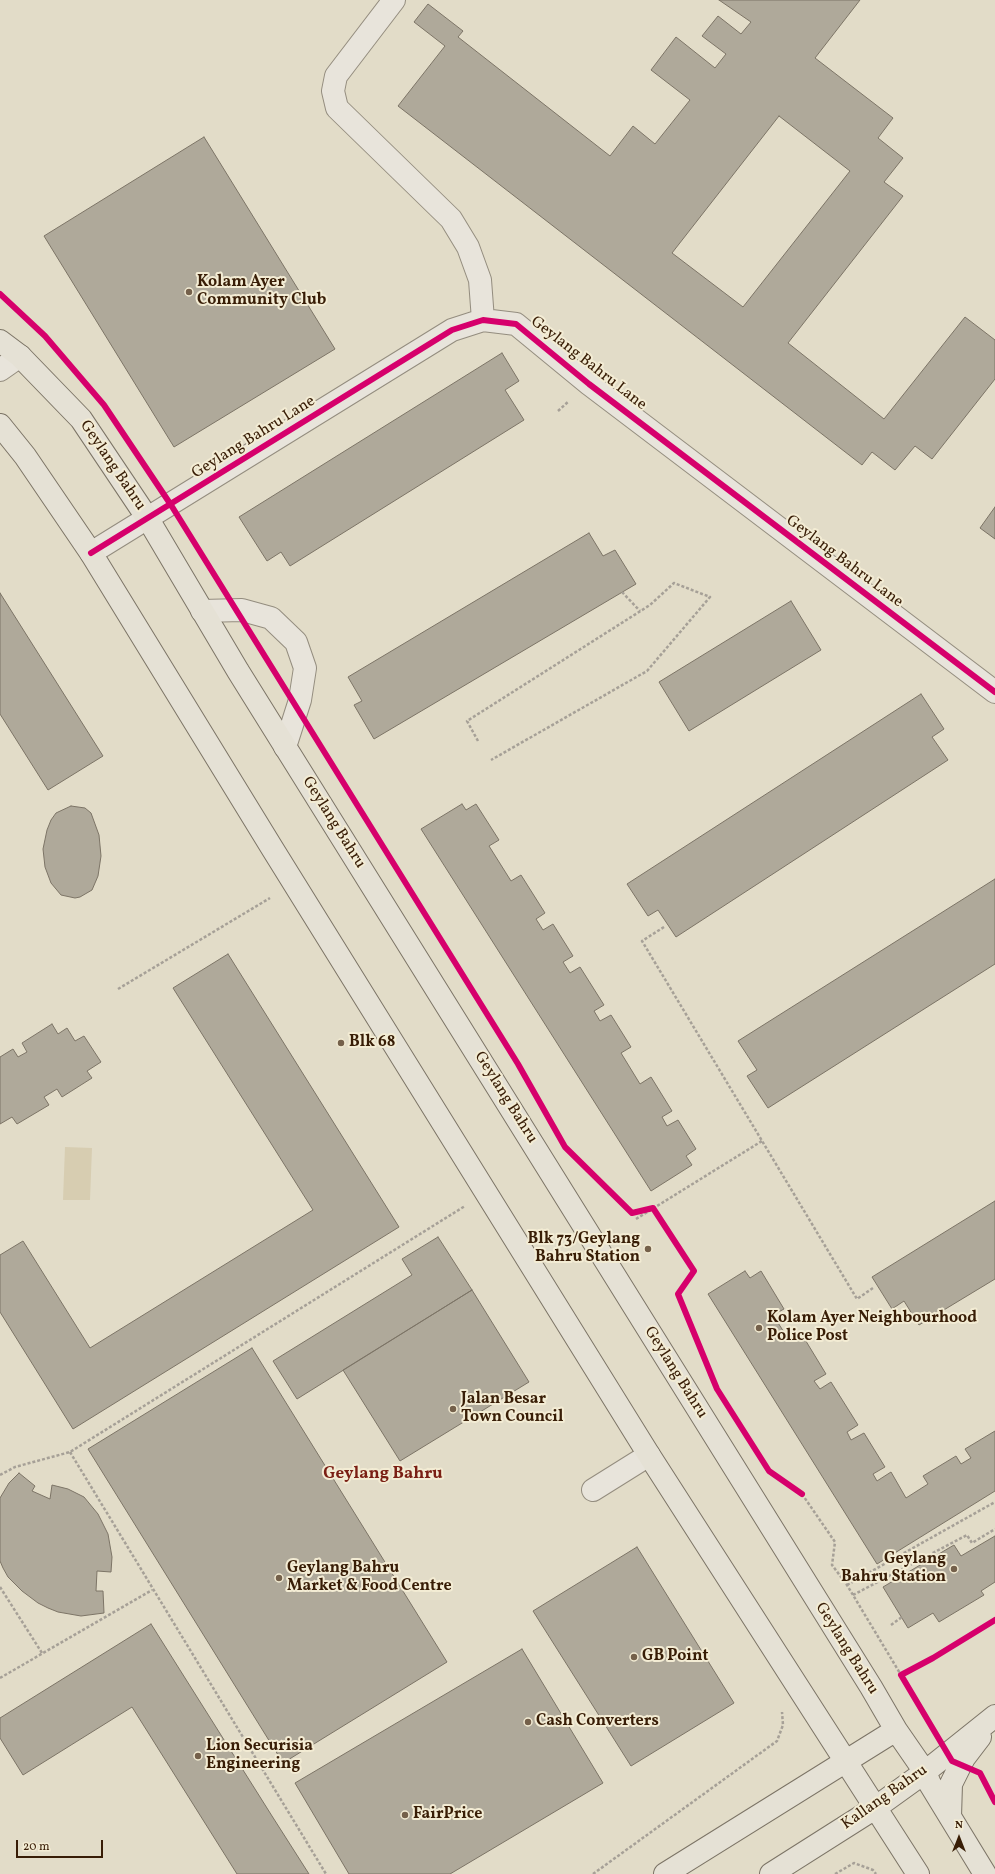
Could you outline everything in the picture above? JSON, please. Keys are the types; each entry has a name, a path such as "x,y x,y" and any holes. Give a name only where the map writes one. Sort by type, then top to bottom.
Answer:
{"main road":[{"name":"Geylang Bahru","path":"0,341 20,356 81,419 148,519 285,747 871,1687 896,1730 925,1772 950,1817 985,1874"},
{"path":"0,425 24,456 91,553 649,1455 918,1874"},
{"name":"Kallang Bahru","path":"771,1874 875,1808 925,1772 995,1716"},
{"path":"950,1817 951,1784 964,1758 995,1719"},
{"path":"665,1874 896,1730"}],"street":[{"path":"394,0 336,76 333,91 337,108 451,219 468,247 480,280 483,320"},
{"name":"Geylang Bahru Lane","path":"91,553 452,330 483,320 516,324 589,384 995,692"},
{"path":"0,370 20,356"},
{"path":"202,611 242,610 271,618 296,642 304,668 300,700 285,747"},
{"path":"593,1490 649,1455"}],"path":[{"path":"478,741 467,721 640,611 674,583 710,597 647,671 492,760"},
{"path":"622,592 640,611"},
{"path":"118,989 270,898"},
{"path":"664,927 642,941 857,1299 873,1288"},
{"path":"636,1219 762,1141"},
{"path":"0,1475 15,1467 70,1452 468,1204"},
{"path":"632,1213 653,1208"},
{"path":"653,1208 658,1214"},
{"path":"70,1452 152,1590 326,1874"},
{"path":"800,1492 835,1542 832,1565 847,1585 904,1682"},
{"path":"847,1585 995,1502"},
{"path":"852,1595 967,1535 972,1543 995,1529"},
{"path":"0,1587 42,1653"},
{"path":"0,1678 152,1590"},
{"path":"890,1625 902,1617"},
{"path":"901,1675 907,1672"},
{"path":"593,1874 777,1742 783,1725 781,1708"},
{"path":"835,1874 854,1863 873,1870 876,1874"}],"shaded area":[{"path":"65,1147 92,1148 90,1200 63,1200"}],"building":[{"path":"719,0 860,0 815,58 893,118 878,138 903,158 884,182 903,196 788,343 884,419 965,317 995,340 995,379 932,459 915,446 895,470 872,452 862,465 398,106 445,46 414,22 428,4 463,31 458,37 610,156 633,126 655,144 690,100 651,70 676,37 715,68 726,54 702,36 718,16 741,34 751,22","holes":["779,116 850,171 743,307 672,253"]},
{"name":"Kolam Ayer Community Club","path":"204,137 335,349 174,447 44,236"},
{"path":"502,353 519,381 505,390 524,420 290,566 281,552 267,561 239,517"},
{"path":"995,507 995,539 980,528"},
{"path":"589,533 603,556 615,550 636,584 374,739 354,705 362,701 348,677"},
{"path":"0,593 103,756 48,790 0,714"},
{"path":"791,601 821,650 689,731 659,682"},
{"path":"921,694 944,729 932,737 948,760 676,937 658,910 648,916 627,884"},
{"path":"462,804 466,810 476,804 499,840 489,846 511,881 521,875 545,913 536,919 543,930 553,924 573,956 563,962 570,973 580,967 604,1005 594,1011 600,1021 611,1015 631,1047 621,1053 640,1084 651,1077 672,1111 662,1117 667,1126 678,1120 696,1149 686,1156 692,1165 651,1191 421,829"},
{"path":"71,806 85,808 91,813 99,835 101,856 98,876 92,890 80,897 75,898 61,895 51,883 45,867 43,849 51,820 56,813"},
{"path":"995,879 995,964 768,1108 747,1076 757,1070 738,1041"},
{"path":"228,954 399,1227 73,1429 0,1312 0,1255 23,1241 90,1348 313,1210 173,988"},
{"path":"52,1024 58,1034 67,1028 75,1041 84,1036 101,1062 87,1071 92,1078 62,1097 57,1089 44,1097 49,1105 17,1124 12,1117 0,1124 0,1057 13,1049 18,1057 27,1052 22,1043"},
{"path":"995,1201 995,1279 919,1325 904,1301 892,1309 872,1277"},
{"path":"438,1237 472,1290 297,1399 273,1361 412,1275 402,1259"},
{"path":"745,1271 750,1278 761,1271 784,1309 773,1315 789,1340 801,1333 826,1374 814,1381 820,1389 831,1382 858,1425 847,1432 851,1440 864,1433 885,1467 873,1474 877,1481 891,1472 906,1498 928,1484 923,1476 956,1456 961,1464 971,1458 965,1449 995,1431 995,1491 877,1564 708,1294"},
{"path":"472,1290 529,1382 400,1461 343,1370"},
{"path":"252,1348 447,1662 283,1763 88,1449"},
{"path":"19,1473 35,1486 32,1491 50,1499 52,1485 68,1489 84,1497 98,1514 108,1534 112,1557 111,1572 97,1571 96,1591 103,1591 104,1613 81,1616 58,1612 38,1603 22,1591 8,1577 0,1561 0,1498 9,1483"},
{"name":"Geylang Bahru Station","path":"995,1536 995,1582 981,1591 984,1595 939,1622 933,1613 908,1628 883,1587 954,1545 961,1556"},
{"name":"GB Point","path":"637,1547 734,1703 631,1766 533,1611"},
{"name":"Lion Securisia Engineering","path":"151,1624 309,1874 237,1874 132,1707 23,1775 0,1738 0,1718"},
{"path":"522,1649 603,1783 450,1874 349,1874 295,1783"}],"cycle path":[{"path":"0,294 45,336 104,405 171,505 518,1064 565,1147 632,1213 653,1208 694,1271 678,1294 717,1389 769,1471 802,1494"},
{"path":"91,553 452,330 483,320 516,324 589,384 995,692"},
{"path":"995,1620 933,1658 901,1675 952,1761 980,1773 995,1802"}],"place":[{"name":"Kolam Ayer Community Club","path":"189,292"},
{"name":"Blk 68","path":"341,1043"},
{"name":"Blk 73/Geylang Bahru Station","path":"648,1249"},
{"name":"Kolam Ayer Neighbourhood Police Post","path":"759,1328"},
{"name":"Jalan Besar Town Council","path":"453,1409"},
{"name":"Geylang Bahru Station","path":"954,1569"},
{"name":"Geylang Bahru Market & Food Centre","path":"279,1578"},
{"name":"GB Point","path":"634,1657"},
{"name":"Cash Converters","path":"528,1722"},
{"name":"Lion Securisia Engineering","path":"198,1756"},
{"name":"FairPrice","path":"405,1815"}],"district":[{"name":"Geylang Bahru","path":"383,1475"}]}
